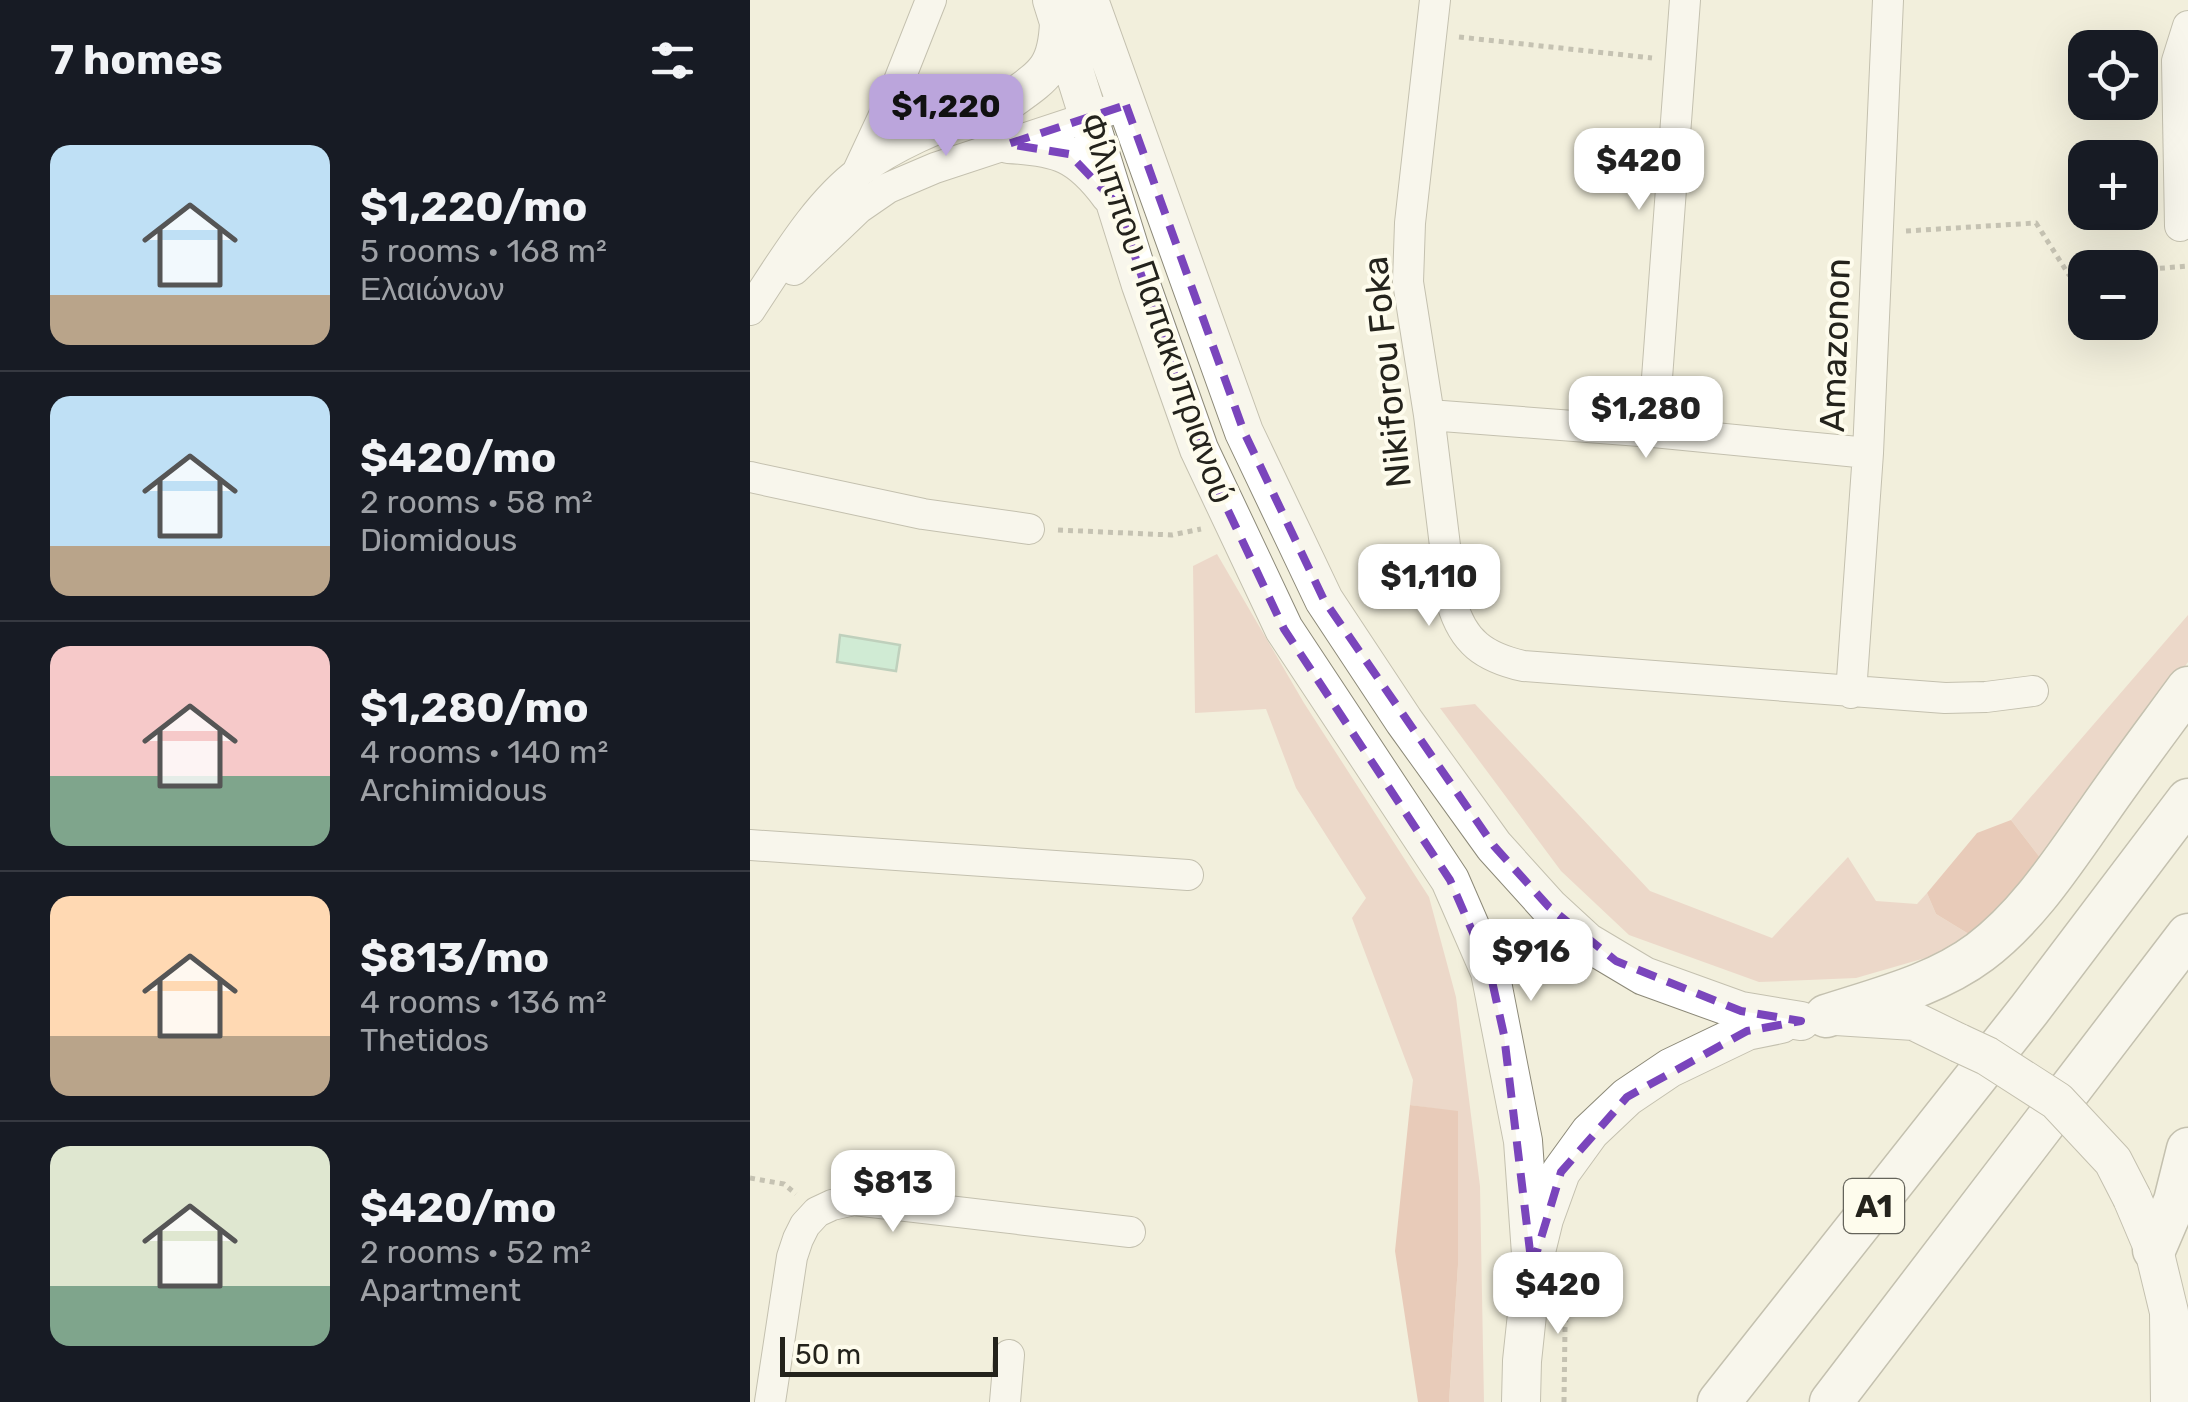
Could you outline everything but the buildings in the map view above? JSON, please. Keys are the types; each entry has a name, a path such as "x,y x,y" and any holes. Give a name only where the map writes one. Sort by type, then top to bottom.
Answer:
{"highway":[{"path":"1814,1018 1884,998 1948,972 2002,933 2070,852 2188,688"},
{"name":"A1","path":"1718,1402 2029,1010 2188,800"},
{"name":"A1","path":"1831,1402 2188,936"},
{"path":"2154,1250 2175,1202 2188,1149"}],"main road":[{"name":"Φίλιππου Παπακυπριανού","path":"1067,7 1092,66 1126,105 1244,432 1324,600 1494,846 1549,908 1586,942 1644,976 1741,1011 1814,1018"},
{"path":"1010,100 1049,67 1067,7"},
{"name":"Φίλιππου Παπακυπριανού","path":"1092,66 1090,117 1199,449 1284,629 1450,880 1490,972 1523,1141 1532,1268"},
{"path":"1008,144 1042,146 1069,154 1096,176 1118,205"},
{"path":"1521,1402 1532,1268 1544,1219 1562,1172 1590,1132 1627,1097 1670,1068 1747,1031 1814,1018 1914,1021 1987,1056 2057,1101 2114,1160 2154,1250 2169,1312 2170,1402"}],"street":[{"path":"858,172 894,96 930,0"},
{"name":"Nikiforou Foka","path":"1436,0 1408,255 1411,312 1429,415 1452,602 1467,636 1488,655 1523,666 1945,698 1986,698 2034,691"},
{"path":"1653,432 1685,0"},
{"name":"Amazonon","path":"1852,693 1868,452 1888,0"},
{"path":"2180,0 2188,7"},
{"path":"2180,226 2176,61 2188,26"},
{"path":"750,313 812,222 858,172 887,154 1092,66"},
{"path":"750,313 859,208 888,188 935,168 1126,105"},
{"path":"1429,415 1868,452"},
{"path":"750,477 923,514 1029,529"},
{"path":"750,846 1188,875"},
{"path":"770,1402 792,1256 805,1225 817,1212 854,1200 1130,1232"},
{"path":"1006,1402 1009,1355"}],"path":[{"path":"1431,34 1680,61"},
{"path":"1878,232 2036,223 2068,273"},
{"path":"2158,268 2188,266"},
{"path":"1029,529 1172,535 1234,522"},
{"path":"750,1178 784,1184 817,1212"},
{"path":"1564,1402 1572,1272"}],"highlighted area":[{"path":"1126,105 1244,432 1324,600 1494,846 1549,907 1616,961 1741,1011 1801,1021 1747,1031 1627,1097 1561,1172 1532,1268 1504,1035 1490,972 1450,880 1284,629 1199,449 1118,205 1069,154 1008,144"}],"shaded area":[{"path":"1217,554 1304,703 1429,897 1456,997 1480,1186 1484,1402 1449,1402 1458,1265 1458,1112 1410,1105 1413,1080 1352,918 1366,898 1296,788 1266,709 1195,713 1193,566"},
{"path":"2188,615 2188,662 2045,864 2011,820"},
{"path":"840,635 900,645 896,671 837,662"},
{"path":"1475,704 1650,891 1772,938 1848,857 1876,901 1917,904 1927,893 1936,914 1972,936 1953,950 1856,978 1759,982 1629,935 1561,871 1440,708"},
{"path":"2011,820 2045,864 1972,936 1936,914 1927,893 1977,833"},
{"path":"1410,1105 1458,1111 1458,1265 1449,1402 1418,1402 1395,1251"}]}
